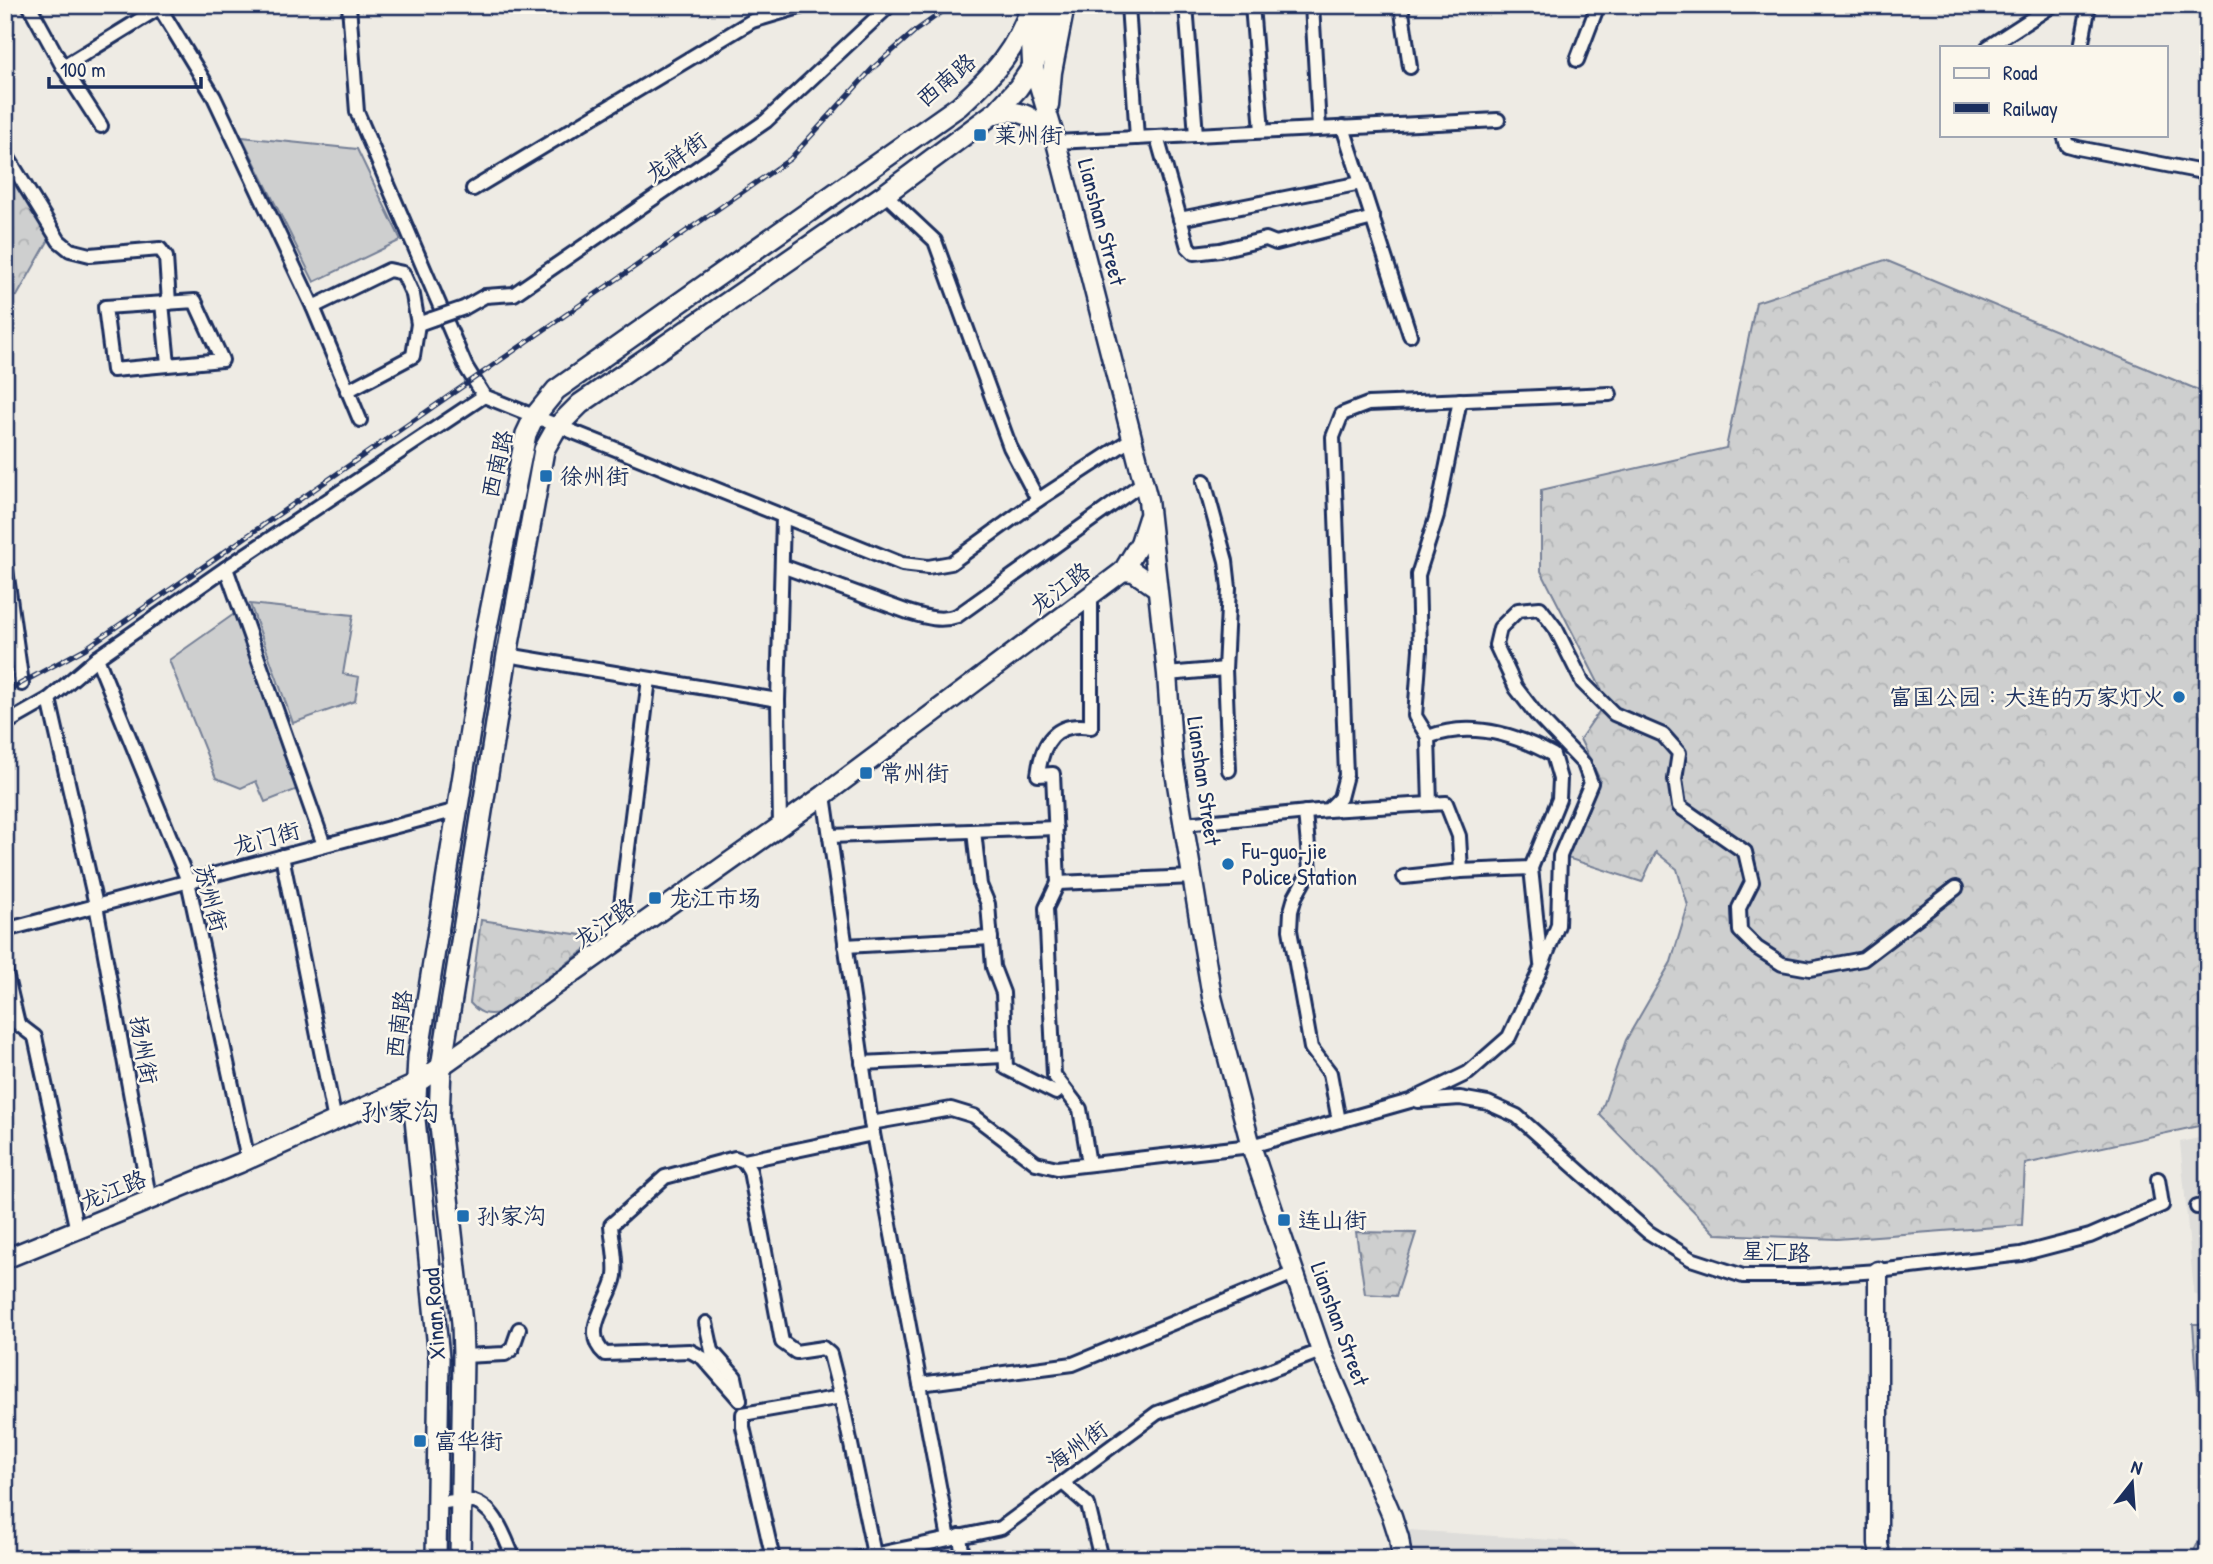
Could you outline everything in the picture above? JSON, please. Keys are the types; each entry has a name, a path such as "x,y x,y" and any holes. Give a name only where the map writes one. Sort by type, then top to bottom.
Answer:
{"main road":[{"name":"西南路","path":"416,1084 418,1057 483,651 526,435 534,417 556,390 959,106 1009,55 1020,37 1032,5"},
{"path":"557,427 580,404 885,194 1007,102 1033,66 1049,30 1055,5"},
{"name":"Xinan Road","path":"460,1559 463,1356 439,1117 441,1067 507,655 544,450 557,427"},
{"name":"Xinan Road","path":"416,1084 418,1159 439,1358 436,1559"}],"street":[{"path":"29,5 101,126"},
{"path":"349,5 357,112 466,367 484,396 902,564 928,567 951,563 1038,500 1133,438"},
{"path":"473,189 752,21 806,5"},
{"name":"龙祥街","path":"418,324 464,308 485,296 514,294 766,121 890,5"},
{"name":"Lianshan Street","path":"1042,5 1031,43 1033,66 1056,142 1150,511 1173,760 1212,997 1251,1146 1321,1352 1392,1517 1402,1559"},
{"path":"1048,116 1052,72 1065,5"},
{"path":"1128,5 1137,138"},
{"path":"1186,5 1196,135"},
{"path":"1252,5 1262,131"},
{"path":"1312,5 1319,128"},
{"path":"1401,5 1410,68"},
{"path":"1577,60 1598,5"},
{"path":"1990,46 2053,5"},
{"path":"2081,46 2089,5"},
{"path":"64,67 158,6 214,96 313,307 359,420"},
{"path":"992,114 1006,110 1026,114 1056,142 1498,120"},
{"path":"1343,127 1410,335"},
{"path":"2064,136 2067,145 2078,148 2208,173"},
{"path":"1157,137 1188,247 1195,253 1266,239 1276,243 1373,218"},
{"path":"5,153 59,241 70,250 90,255 160,249 166,257 168,364"},
{"path":"1180,219 1361,183"},
{"path":"885,194 935,241 1010,447 1038,500"},
{"path":"313,307 389,270 403,272 414,295 418,324 413,356 347,391"},
{"path":"195,301 222,360 114,370 105,307 165,303 195,301"},
{"path":"1328,810 1340,798 1346,775 1333,437 1342,414 1368,404 1610,394"},
{"path":"5,724 49,699 97,658 226,568 484,396"},
{"path":"1430,804 1428,737 1415,716 1420,649 1418,575 1437,514 1460,400"},
{"path":"1204,481 1226,561 1229,588 1225,669 1229,770"},
{"path":"782,566 929,619 947,620 957,616 1144,482"},
{"name":"龙江路","path":"5,1259 248,1160 416,1084 616,945 824,795 1123,571 1140,543 1150,511"},
{"path":"780,826 778,700 783,518"},
{"path":"5,562 22,684"},
{"path":"226,568 324,845"},
{"path":"1123,571 1134,572 1157,588"},
{"path":"1089,1164 1080,1109 1054,1075 1046,908 1058,883 1056,828 1053,775 1038,775 1040,757 1055,734 1075,725 1091,727 1091,595"},
{"path":"740,1399 703,1358 690,1351 605,1354 600,1349 595,1323 615,1276 611,1225 665,1177 736,1158 744,1161 951,1109 974,1116 1036,1163 1057,1168 1251,1146 1410,1101 1468,1073 1509,1037 1558,925 1560,856 1591,783 1584,764 1516,688 1496,645 1500,628 1518,610 1540,608 1556,629 1583,683 1614,714 1663,735 1679,753 1675,779 1679,806 1745,852 1752,882 1739,908 1740,931 1757,948 1782,964 1810,969 1863,959 1956,888"},
{"path":"483,651 778,700"},
{"name":"苏州街","path":"97,658 188,881 248,1160"},
{"path":"1167,674 1225,669"},
{"path":"616,945 649,679"},
{"name":"扬州街","path":"49,699 96,905 149,1202"},
{"path":"1428,737 1445,731 1479,729 1530,742 1553,755 1560,779 1559,799 1531,868 1541,968"},
{"path":"824,795 872,1129 920,1384 954,1537 963,1559"},
{"path":"1184,824 1328,810 1446,803 1459,836 1461,871"},
{"path":"458,807 482,808"},
{"name":"龙门街","path":"5,930 458,807"},
{"path":"1305,812 1310,870 1295,897 1290,930 1311,1048 1330,1073 1339,1121"},
{"path":"830,836 1056,828"},
{"path":"974,831 979,885 988,904 993,967 1003,993 1006,1068 1056,1093 1063,1087"},
{"path":"282,856 335,1121"},
{"path":"1404,877 1531,868"},
{"path":"1058,883 1193,877"},
{"path":"845,946 991,938"},
{"path":"5,968 12,1026 34,1037 77,1231"},
{"path":"862,1063 1005,1056"},
{"name":"星汇路","path":"1410,1101 1460,1098 1488,1103 1517,1116 1648,1231 1691,1259 1743,1276 1804,1276 1878,1271 2021,1254 2090,1236 2162,1205 2158,1179"},
{"path":"744,1161 750,1171 782,1342 796,1352 822,1349 830,1354 874,1554"},
{"path":"1878,1271 1878,1544 1881,1559"},
{"path":"920,1384 1073,1364 1294,1273"},
{"path":"706,1323 712,1351 735,1377 743,1427 773,1559"},
{"path":"463,1356 505,1354 512,1349 519,1329"},
{"name":"海州街","path":"855,1559 1002,1528 1157,1413 1321,1352"},
{"path":"743,1414 841,1397"},
{"path":"1064,1484 1088,1505 1101,1559"},
{"path":"437,1503 475,1502 490,1512 514,1559"}],"shaded area":[{"path":"2208,1136 2208,1302 2194,1293 2180,1142"},
{"path":"1409,1530 1567,1541 1580,1547 1580,1559 1413,1559"}],"green space":[{"path":"242,137 357,149 401,240 314,282"},
{"path":"5,167 51,236 17,296 5,297"},
{"path":"1885,260 2208,394 2208,1124 2025,1164 2022,1225 1837,1239 1716,1234 1600,1115 1626,1040 1671,962 1688,906 1677,869 1656,852 1642,882 1567,858 1600,780 1580,739 1607,700 1541,571 1541,490 1726,448 1756,302"},
{"path":"250,604 353,615 343,674 359,677 355,701 293,723"},
{"path":"237,612 303,787 265,802 256,781 241,788 216,778 169,660"},
{"path":"481,920 601,938 499,1013 486,1014 470,1003"},
{"path":"1356,1232 1416,1233 1396,1296 1365,1294"},
{"path":"2193,1324 2208,1324 2208,1394 2198,1393"},
{"path":"2208,1522 2208,1559 2036,1559 2154,1558 2193,1553"}],"railway":[{"path":"5,692 86,648 790,159 873,68 915,31 952,5"}],"place":[{"name":"莱州街","path":"980,135"},
{"name":"徐州街","path":"546,476"},
{"name":"富国公园：大连的万家灯火","path":"2179,697"},
{"name":"常州街","path":"866,773"},
{"name":"Fu-guo-jie Police Station","path":"1228,864"},
{"name":"龙江市场","path":"655,898"},
{"name":"孙家沟","path":"463,1216"},
{"name":"连山街","path":"1284,1220"},
{"name":"富华街","path":"420,1441"}],"district":[{"name":"孙家沟","path":"400,1112"}]}
